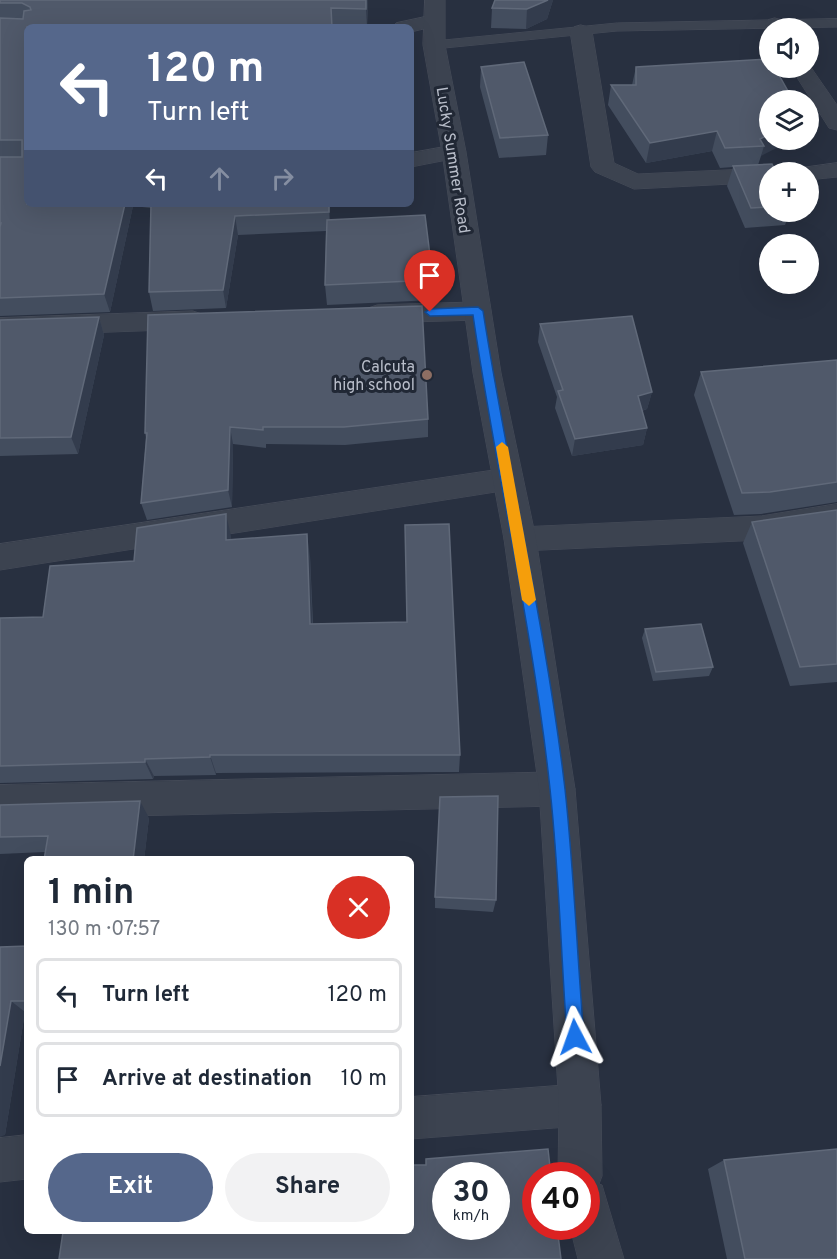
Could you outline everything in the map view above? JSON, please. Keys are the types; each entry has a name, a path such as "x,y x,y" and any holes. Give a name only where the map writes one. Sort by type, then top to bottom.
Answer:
{"street":[{"path":"414,25 434,22"},
{"name":"Lucky Summer Road","path":"434,22 478,311 520,539 557,789 580,1105 580,1162"},
{"path":"581,31 603,167 634,182 759,176"},
{"path":"808,78 837,123"},
{"path":"414,159 454,152"},
{"path":"819,172 837,170"},
{"path":"346,315 478,311"},
{"path":"0,327 215,320"},
{"path":"0,557 508,479"},
{"path":"520,539 761,528 837,516"},
{"path":"0,802 557,789"},
{"path":"414,1118 580,1105"},
{"path":"0,1160 24,1157"},
{"path":"596,1240 601,1259"}],"lane":[{"path":"434,22 581,31 617,27 759,26"},
{"path":"819,24 837,23"}],"building":[{"path":"0,0 366,0 366,9 331,8 332,24 24,24 24,207 124,207 104,294 0,298 0,157 22,157 22,140 0,140 0,18 23,19 24,11 31,10 22,3 0,3"},
{"path":"495,0 548,0 527,9 492,8"},
{"path":"759,60 759,78 781,78 787,90 759,90 759,146 725,148 717,131 650,143 611,85 636,85 636,67"},
{"path":"524,62 548,135 500,138 481,67"},
{"path":"759,165 759,208 751,208 733,166"},
{"path":"151,207 329,207 329,212 235,216 223,290 149,292"},
{"path":"425,215 433,280 325,285 327,220"},
{"path":"422,306 428,419 344,427 263,427 263,430 230,427 228,490 141,503 147,433 145,433 148,315"},
{"path":"632,316 652,392 638,396 647,428 575,439 558,391 563,390 540,324"},
{"path":"99,317 71,437 0,438 0,320"},
{"path":"837,360 837,482 770,492 742,493 701,372"},
{"path":"837,510 837,664 800,667 752,522"},
{"path":"226,514 226,540 307,534 310,624 407,622 405,525 449,524 460,755 210,755 210,757 145,759 145,762 0,766 0,618 43,617 50,566 134,561 137,528"},
{"path":"701,624 713,667 656,672 645,629"},
{"path":"498,796 496,900 435,897 440,797"},
{"path":"140,801 133,856 45,856 48,836 0,837 0,805"},
{"path":"24,946 24,1001 11,1001 0,1066 0,947"},
{"path":"548,1149 549,1162 522,1162 522,1240 559,1240 561,1259 59,1259 63,1234 414,1234 414,1165 426,1165 426,1159"},
{"path":"837,1149 837,1259 745,1259 724,1160"}],"slow traffic":[{"path":"502,447 529,600"}],"place":[{"name":"Calcuta high school","path":"427,375"}],"route":[{"path":"430,312 478,311 487,373 520,539 557,789 575,1037"}]}
